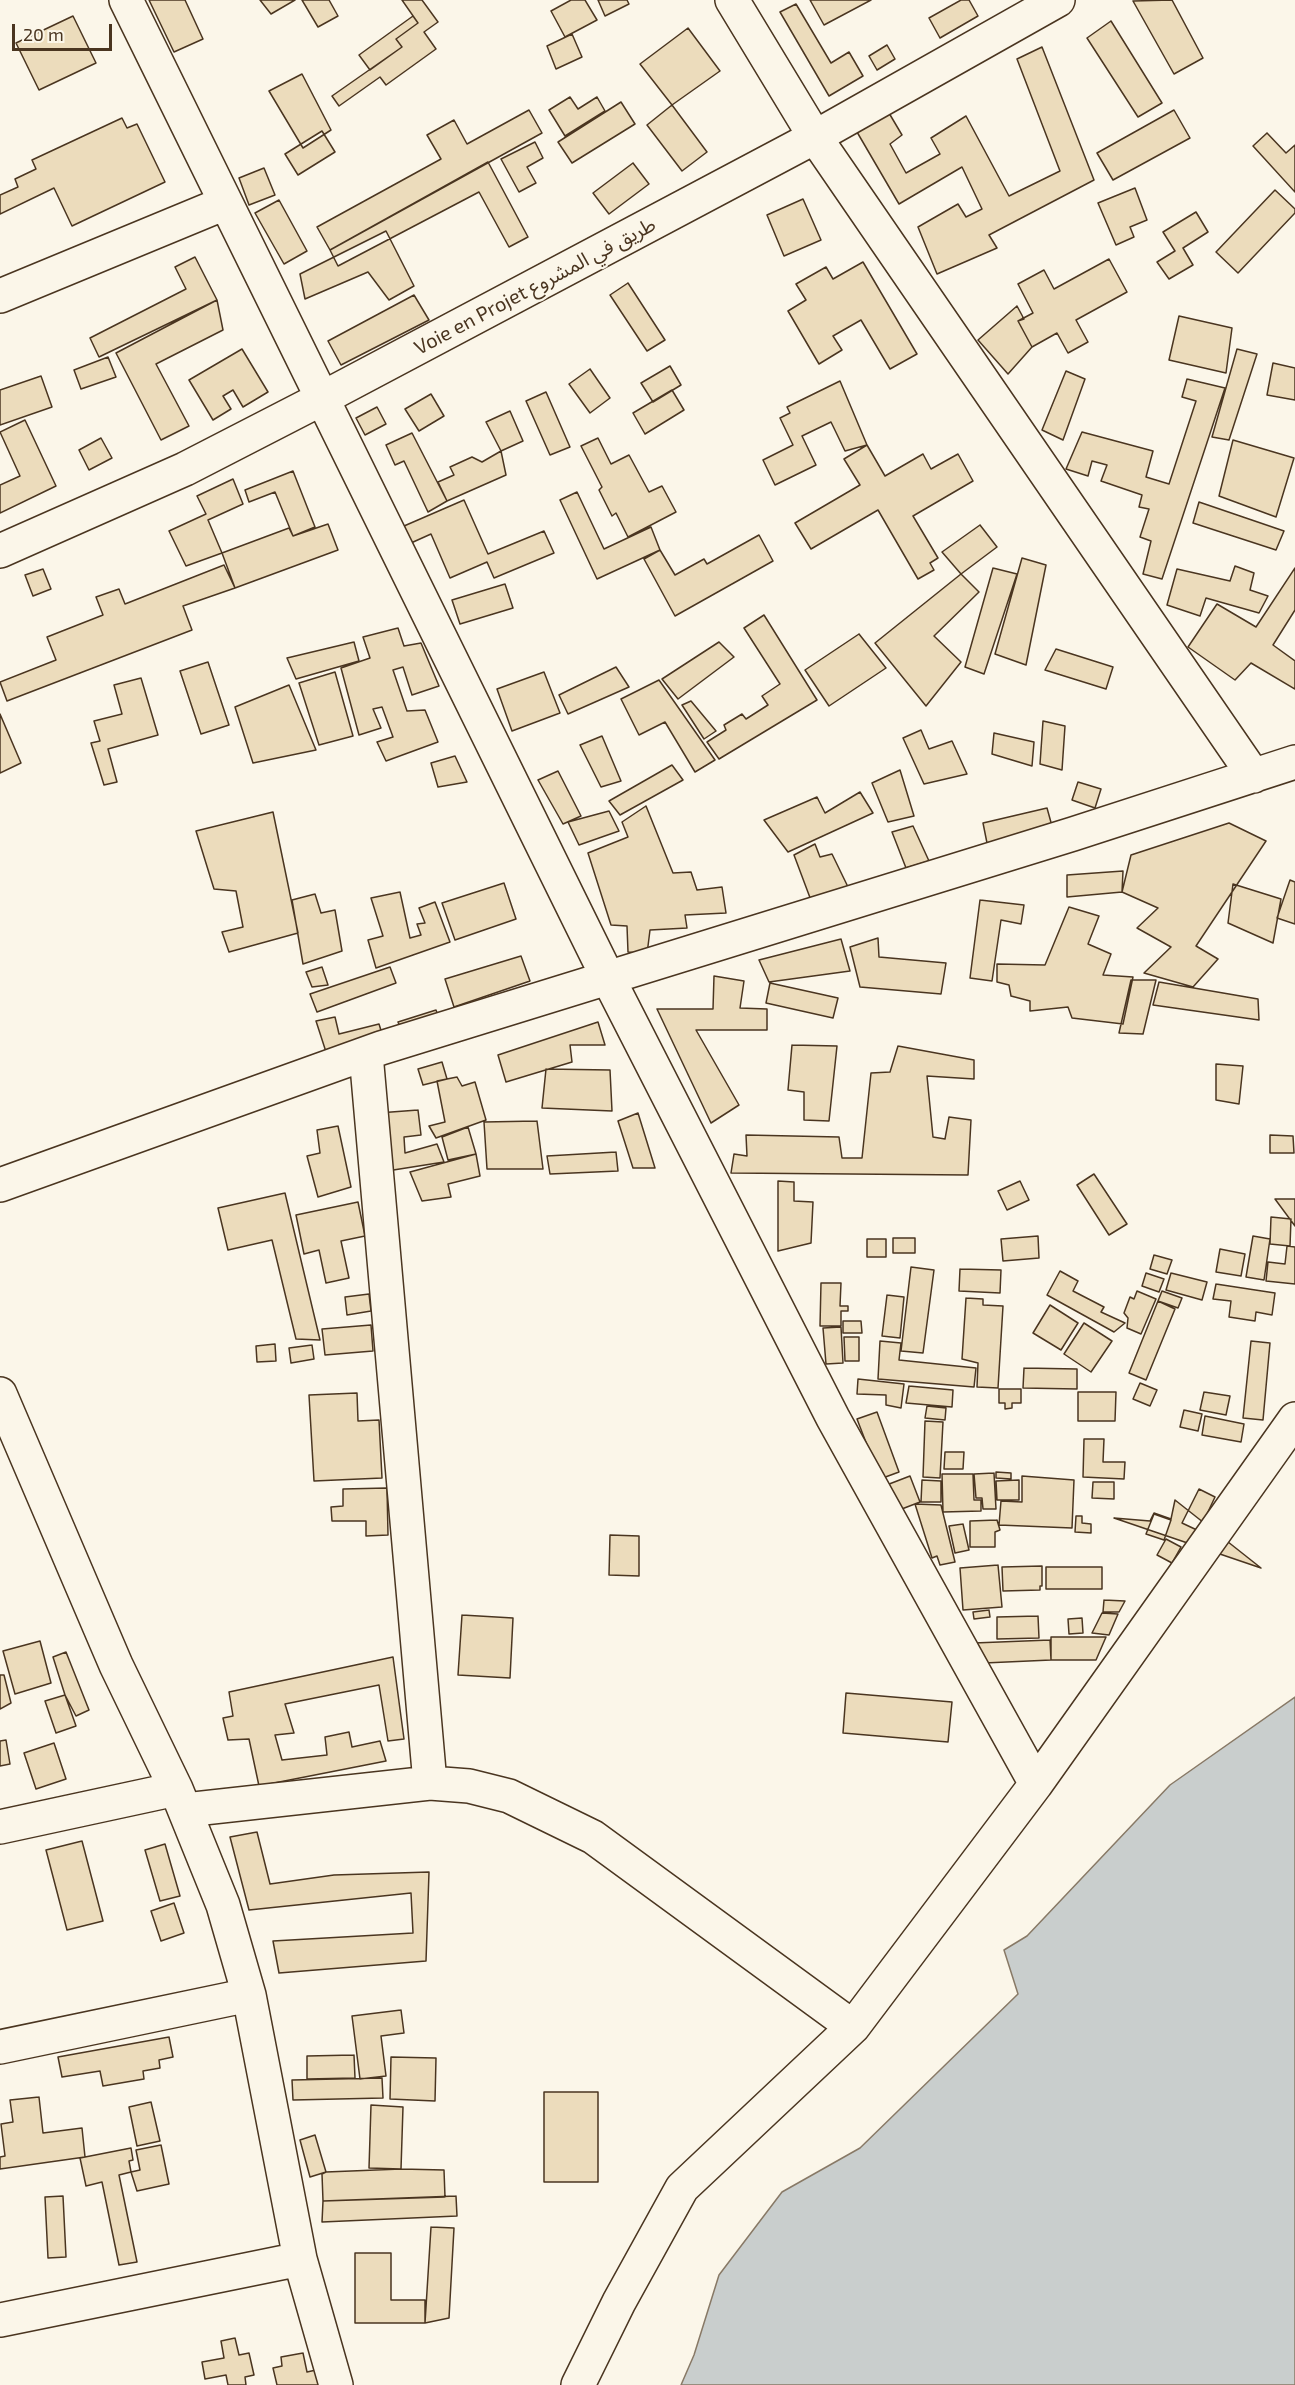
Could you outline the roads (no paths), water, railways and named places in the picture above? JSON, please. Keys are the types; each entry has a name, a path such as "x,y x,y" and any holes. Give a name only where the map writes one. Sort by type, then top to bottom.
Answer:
{"street":[{"path":"126,0 606,976 833,1418 1036,1784"},
{"path":"732,0 815,137 1254,776"},
{"name":"Voie en Projet طريق في المشروع","path":"0,550 185,469 321,399 815,137 1053,1"},
{"path":"0,296 225,203"},
{"path":"0,1185 366,1054 606,976 1295,762"},
{"path":"366,1054 430,1783"},
{"path":"0,1394 116,1665 180,1799 223,1905 249,1995 300,2259 336,2385"},
{"path":"578,2385 619,2302 682,2188 853,2027 1036,1784 1295,1419"},
{"path":"0,1827 180,1799 430,1783 469,1786 509,1796 593,1837 853,2027"},
{"path":"0,2047 249,1995"},
{"path":"0,2320 300,2259"}]}
